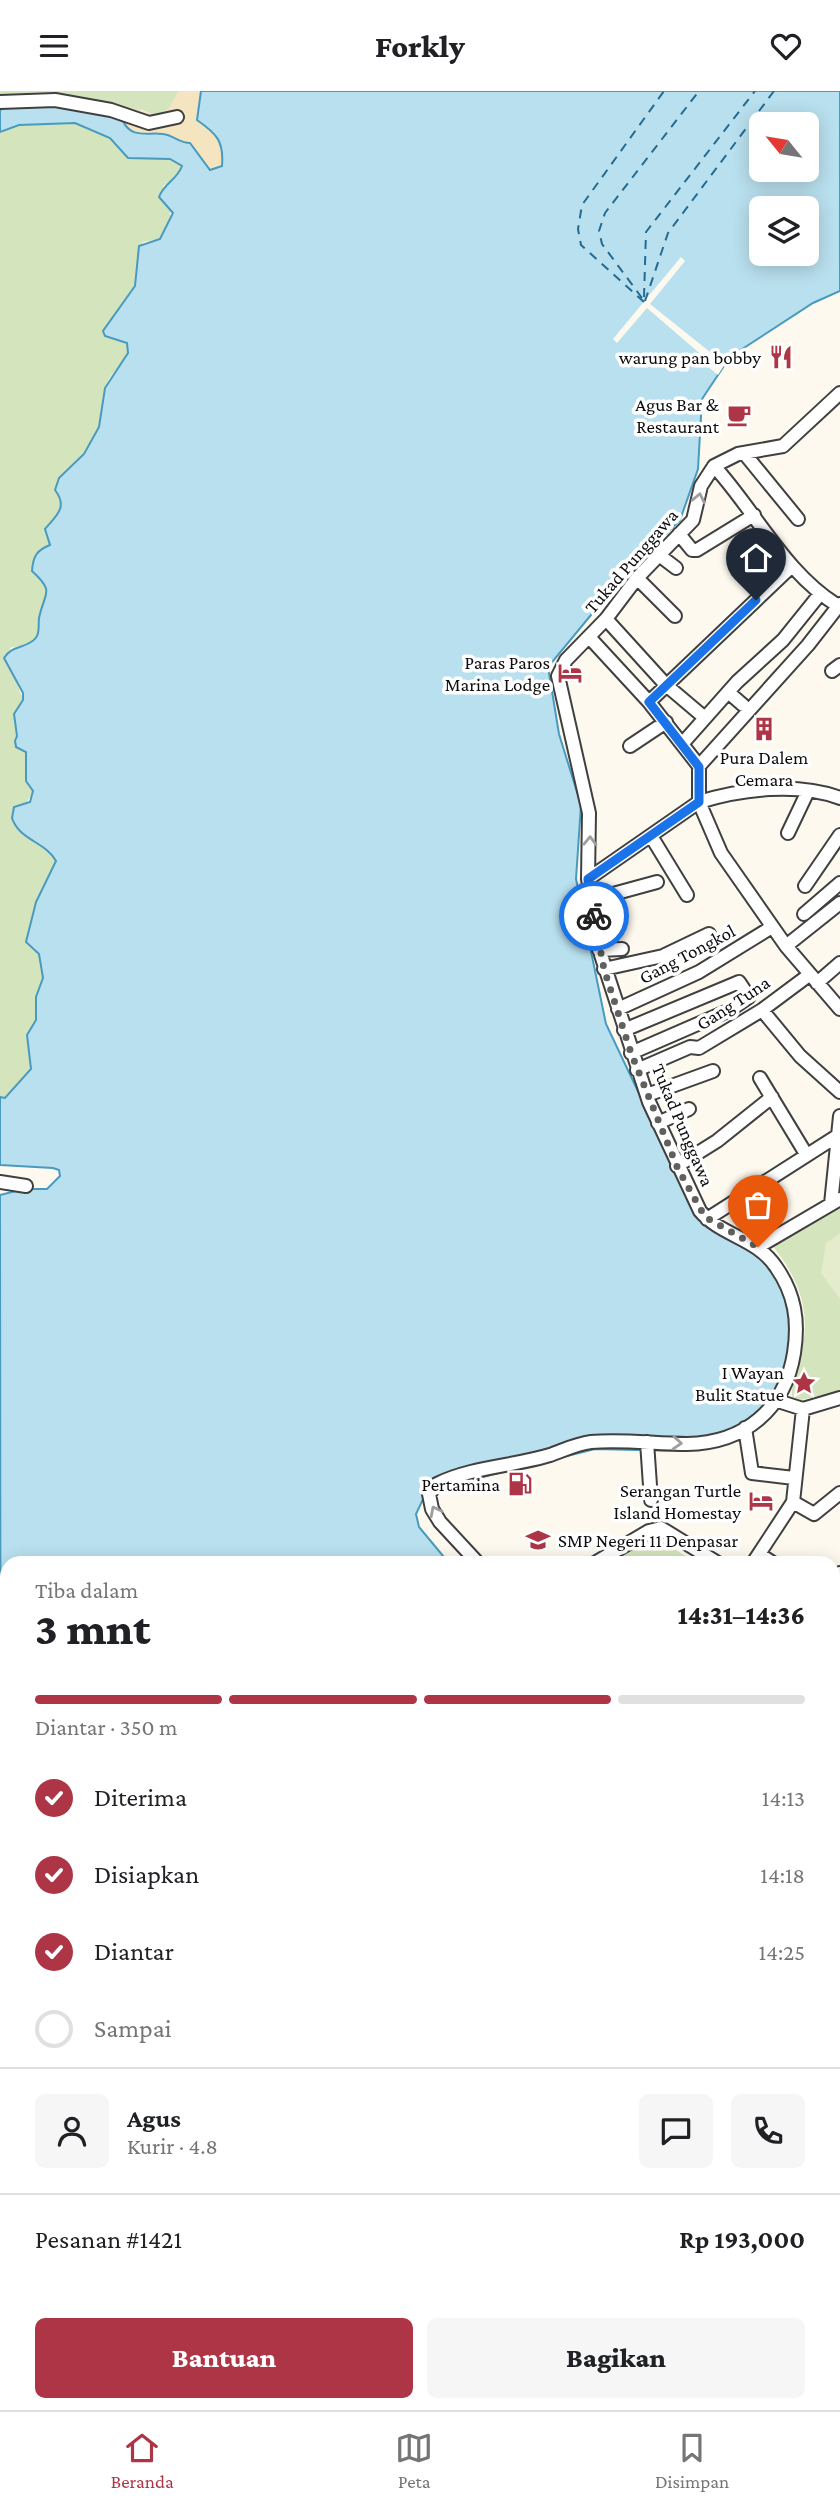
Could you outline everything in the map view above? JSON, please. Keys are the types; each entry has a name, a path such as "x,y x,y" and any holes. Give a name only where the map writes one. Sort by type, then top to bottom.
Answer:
{"street":[{"path":"0,102 55,100 111,110 149,123 177,117"},
{"path":"699,767 808,645 839,606 820,594 792,566 714,466 744,453 773,449 788,443 840,393"},
{"path":"744,453 798,520"},
{"name":"Tukad Punggawa","path":"472,1556 432,1509 429,1494 437,1484 589,1442 702,1443 746,1428 778,1401 792,1367 796,1335 795,1312 789,1289 776,1267 758,1247 707,1219 698,1208 658,1123 631,1053 604,969 588,879 589,813 558,679 566,660 606,619 637,578 694,518 701,486 714,466"},
{"path":"678,534 694,551 754,515"},
{"path":"659,555 676,568"},
{"path":"649,702 792,566"},
{"path":"637,578 675,616"},
{"path":"682,744 729,692 783,640 820,594"},
{"path":"606,619 666,685 705,718"},
{"path":"589,637 666,722 699,767 699,802 721,853 786,946 813,979 838,1002"},
{"path":"729,692 743,705"},
{"path":"630,746 666,722"},
{"path":"588,879 699,802 740,792 808,791 840,798"},
{"path":"788,833 808,791"},
{"path":"806,886 840,835"},
{"path":"651,836 687,895"},
{"path":"591,900 657,882"},
{"path":"804,914 840,883"},
{"path":"786,946 840,903"},
{"name":"Gang Tongkol","path":"618,1010 699,972 772,926"},
{"path":"604,969 663,956 709,934"},
{"path":"599,950 622,949"},
{"name":"Gang Tuna","path":"638,1070 690,1047 696,1050 840,963"},
{"path":"624,1030 738,983 742,984 748,998 730,1010 631,1053"},
{"path":"730,1010 736,1028"},
{"path":"762,1010 800,1056 840,1092"},
{"path":"683,1032 690,1047"},
{"path":"647,1095 713,1071"},
{"path":"761,1078 806,1153"},
{"path":"677,1166 717,1142 772,1097"},
{"path":"658,1123 689,1109"},
{"path":"758,1247 835,1201 840,1116"},
{"path":"707,1219 806,1153 837,1136"},
{"path":"0,1182 26,1186"},
{"path":"778,1401 803,1409 840,1398"},
{"path":"757,1556 793,1502 803,1409"},
{"path":"746,1428 752,1473 794,1478"},
{"path":"648,1441 651,1500"},
{"path":"793,1502 812,1514 835,1496 840,1511"},
{"path":"606,1556 656,1528 661,1528 707,1556"}],"green space":[{"path":"0,91 179,91 170,107 158,117 142,110 126,111 123,121 96,110 63,104 36,107 14,103 0,110"},
{"path":"75,123 110,138 128,158 170,159 183,165 178,176 163,186 170,208 168,224 160,239 143,242 138,252 135,286 103,331 127,342 130,348 106,385 96,435 82,455 59,478 61,511 45,529 50,545 40,549 32,571 45,582 46,587 38,632 33,642 10,648 10,667 23,699 14,714 17,747 26,752 26,781 33,791 25,806 27,837 51,851 56,861 36,902 43,978 36,997 36,1020 27,1035 31,1069 5,1098 0,1097 0,132 19,125"},
{"path":"840,1203 840,1391 801,1400 792,1397 792,1390 805,1333 803,1305 787,1265 769,1242"},
{"path":"840,1233 840,1299 821,1273 826,1243"},
{"path":"655,1537 686,1556 620,1556"}],"sand":[{"path":"179,91 201,91 197,120 210,130 221,144 222,166 210,170 190,147 177,138 140,133 126,128 123,121 129,107 158,116 170,107"}],"water":[{"path":"201,91 840,91 840,291 813,303 730,357 702,399 698,469 680,520 619,581 548,667 559,734 581,805 576,879 606,1024 698,1218 749,1244 773,1269 794,1306 786,1375 768,1415 712,1446 679,1451 595,1449 455,1484 453,1480 425,1495 416,1514 419,1527 443,1556 0,1556 0,1195 24,1189 47,1189 60,1176 59,1170 53,1168 0,1165 0,1097 5,1098 31,1069 27,1035 36,1020 36,997 43,978 39,954 26,942 36,902 56,861 46,849 20,831 12,818 14,807 30,802 33,791 26,781 26,752 16,747 15,741 17,736 14,714 23,700 23,693 4,658 13,650 34,640 38,634 46,589 32,571 36,554 50,545 45,529 61,506 55,490 59,478 84,454 99,427 105,388 128,353 127,343 105,336 103,331 135,286 139,246 160,239 173,213 159,197 182,166 170,159 128,158 110,138 75,123 19,125 0,132 0,110 14,103 36,107 63,104 96,110 123,121 126,127 135,132 167,135 190,143 210,170 222,166 222,150 218,139 197,120"}],"pier":[{"path":"681,257 685,261 650,304 725,364 718,375 706,365 704,357 647,308 617,343 613,339"}],"ferry route":[{"path":"644,302 581,245 578,229 582,205 664,91"},
{"path":"642,298 602,244 599,231 605,213 699,91"},
{"path":"644,297 646,232 755,91"},
{"path":"645,301 668,233 774,91"}],"way so far":[{"path":"594,916 604,969 631,1053 678,1169 705,1217 758,1247"}],"place":[{"name":"warung pan bobby","path":"781,357"},
{"name":"Agus Bar & Restaurant","path":"739,415"},
{"name":"Paras Paros Marina Lodge","path":"570,673"},
{"name":"Pura Dalem Cemara","path":"764,729"},
{"name":"I Wayan Bulit Statue","path":"804,1383"},
{"name":"Pertamina","path":"520,1484"},
{"name":"Serangan Turtle Island Homestay","path":"761,1501"},
{"name":"SMP Negeri 11 Denpasar","path":"538,1540"}],"route":[{"path":"594,916 588,879 699,802 699,767 649,702 756,600"}]}
